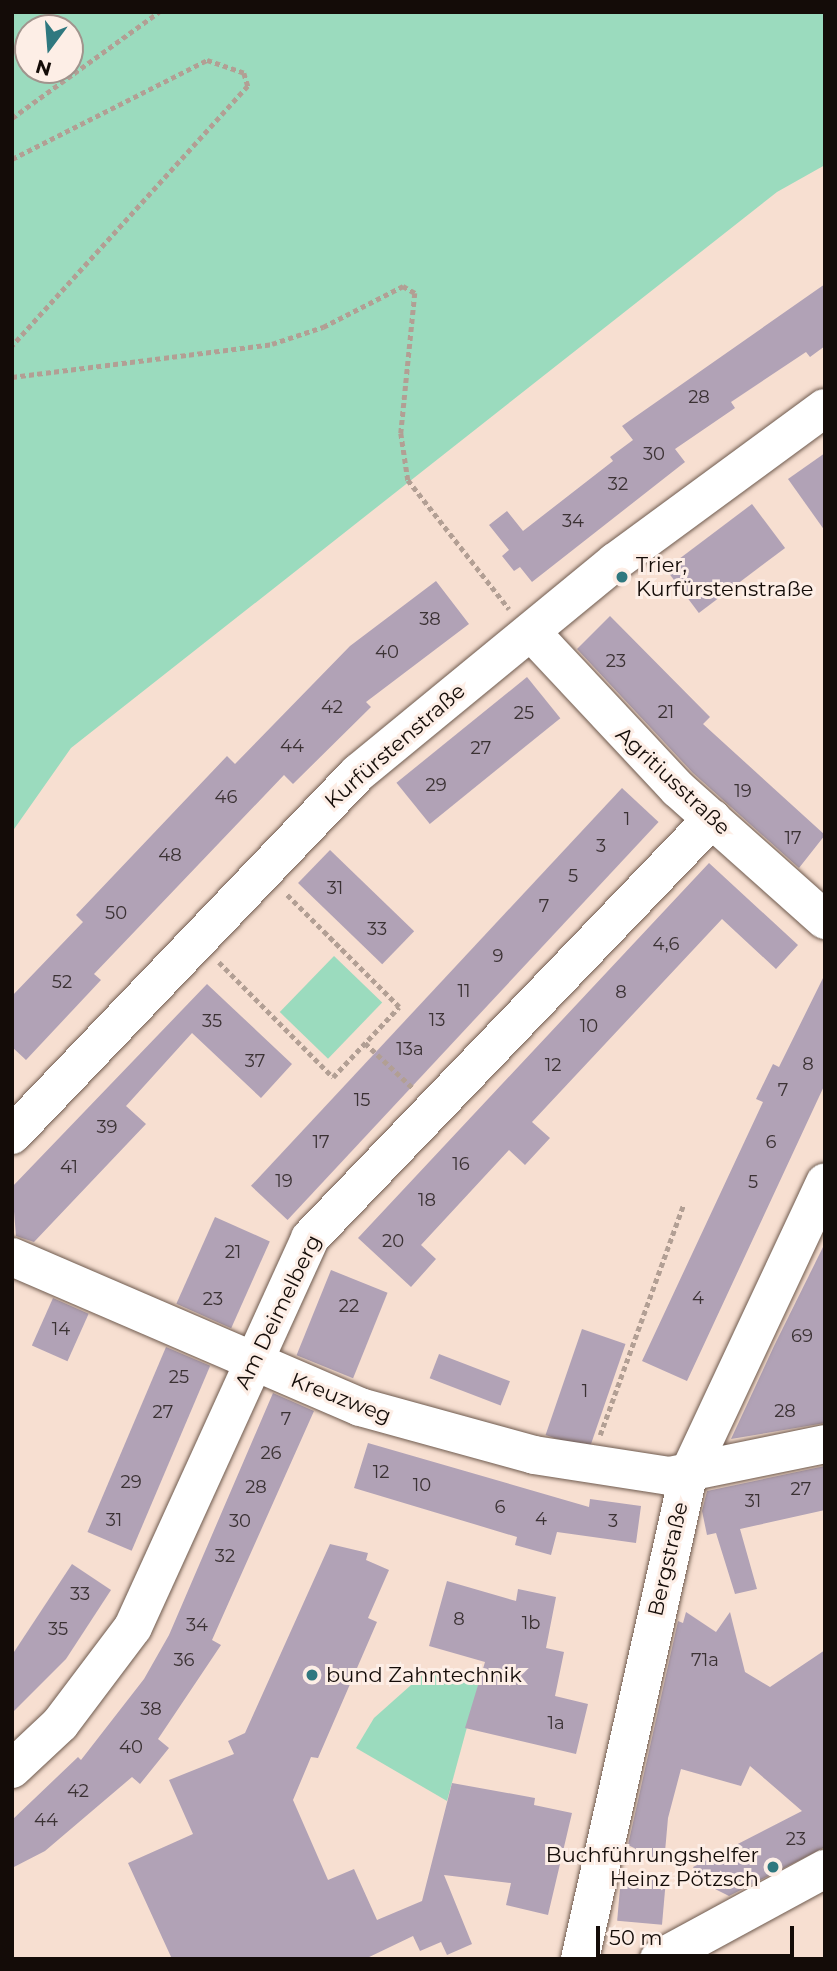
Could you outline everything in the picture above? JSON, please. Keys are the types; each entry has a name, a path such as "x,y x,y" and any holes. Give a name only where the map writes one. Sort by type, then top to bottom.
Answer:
{"street":[{"name":"Kurfürstenstraße","path":"12,1135 358,773 524,626 825,408"},
{"name":"Agritiusstraße","path":"524,626 609,721 712,819 825,920"},
{"name":"Am Deimelberg","path":"12,1769 60,1724 133,1627 310,1238 712,819"},
{"name":"Bergstraße","path":"580,1959 688,1475 825,1183"},
{"name":"Kreuzweg","path":"12,1257 127,1303 251,1363 389,1417 590,1466 688,1475 825,1444"},
{"path":"659,1959 825,1869"}],"path":[{"path":"12,118 159,12"},
{"path":"12,159 207,60 244,73 248,86 12,346"},
{"path":"12,376 272,344 323,327 403,286 415,293 401,433 408,480 524,626"},
{"path":"208,951 333,1077 399,1007 282,890"},
{"path":"365,1043 415,1090"},
{"path":"590,1466 683,1206"}],"green space":[{"path":"825,12 825,165 777,192 71,748 12,832 12,13"},
{"path":"334,956 382,1003 328,1059 280,1012"},
{"path":"429,1669 479,1683 447,1801 356,1748 374,1718"}],"building":[{"path":"825,284 825,346 810,357 806,352 731,402 735,408 675,449 685,462 532,582 520,567 514,571 502,556 509,550 489,525 507,511 523,531 613,461 610,457 633,440 622,426"},
{"path":"825,453 825,531 788,479"},
{"path":"752,504 785,548 699,613 666,569"},
{"path":"436,581 469,624 366,702 371,707 293,784 284,775 94,974 101,980 26,1060 12,1047 12,996 83,922 76,915 227,756 235,764 350,646"},
{"path":"610,616 710,717 703,724 825,835 799,868 693,773 577,649"},
{"path":"527,677 560,718 430,824 396,783"},
{"path":"622,788 659,822 288,1220 251,1186"},
{"path":"330,850 414,931 382,964 298,883"},
{"path":"709,863 798,945 776,969 722,919 532,1122 550,1138 525,1165 509,1150 421,1245 436,1259 411,1287 358,1238"},
{"path":"825,974 825,1084 687,1381 642,1361 763,1102 756,1099 773,1064 779,1067"},
{"path":"207,984 292,1064 261,1098 192,1033 126,1106 146,1124 34,1242 16,1236 12,1187"},
{"path":"215,1217 270,1241 231,1328 176,1304"},
{"path":"825,1243 825,1423 731,1439 774,1346"},
{"path":"331,1270 388,1293 353,1378 297,1355"},
{"path":"53,1298 89,1314 67,1361 32,1346"},
{"path":"582,1329 625,1344 589,1450 546,1435"},
{"path":"166,1347 210,1366 132,1551 87,1532"},
{"path":"439,1354 510,1381 501,1406 430,1378"},
{"path":"273,1393 314,1411 212,1640 221,1645 158,1739 169,1748 140,1784 132,1777 45,1851 12,1868 12,1820 78,1757 81,1760 144,1679 169,1635"},
{"path":"368,1443 589,1507 590,1499 641,1506 636,1543 557,1532 551,1555 515,1545 517,1537 354,1488"},
{"path":"825,1466 825,1510 740,1529 757,1589 735,1594 716,1533 707,1535 702,1511 707,1491"},
{"path":"330,1544 368,1553 366,1560 389,1570 368,1618 377,1622 318,1758 311,1757 293,1800 328,1880 354,1869 377,1920 422,1901 452,1783 535,1798 534,1805 572,1813 548,1915 506,1905 511,1883 444,1875 472,1944 447,1955 441,1942 420,1951 413,1936 365,1959 172,1959 128,1863 193,1834 169,1780 234,1754 228,1741 245,1733"},
{"path":"72,1564 111,1590 66,1659 12,1713 12,1655"},
{"path":"447,1581 516,1601 518,1589 556,1597 546,1648 564,1652 555,1696 588,1704 576,1754 465,1728 485,1662 429,1646"},
{"path":"686,1612 716,1632 730,1612 745,1672 770,1687 825,1650 825,1847 729,1896 701,1882 693,1867 802,1811 750,1766 741,1786 681,1769 668,1818 664,1863 628,1845 678,1621 683,1623"},
{"path":"621,1877 666,1881 662,1925 617,1921"}],"place":[{"name":"Trier, Kurfürstenstraße","path":"622,577"},
{"name":"bund Zahntechnik","path":"312,1675"},
{"name":"Buchführungshelfer Heinz Pötzsch","path":"773,1867"}]}
